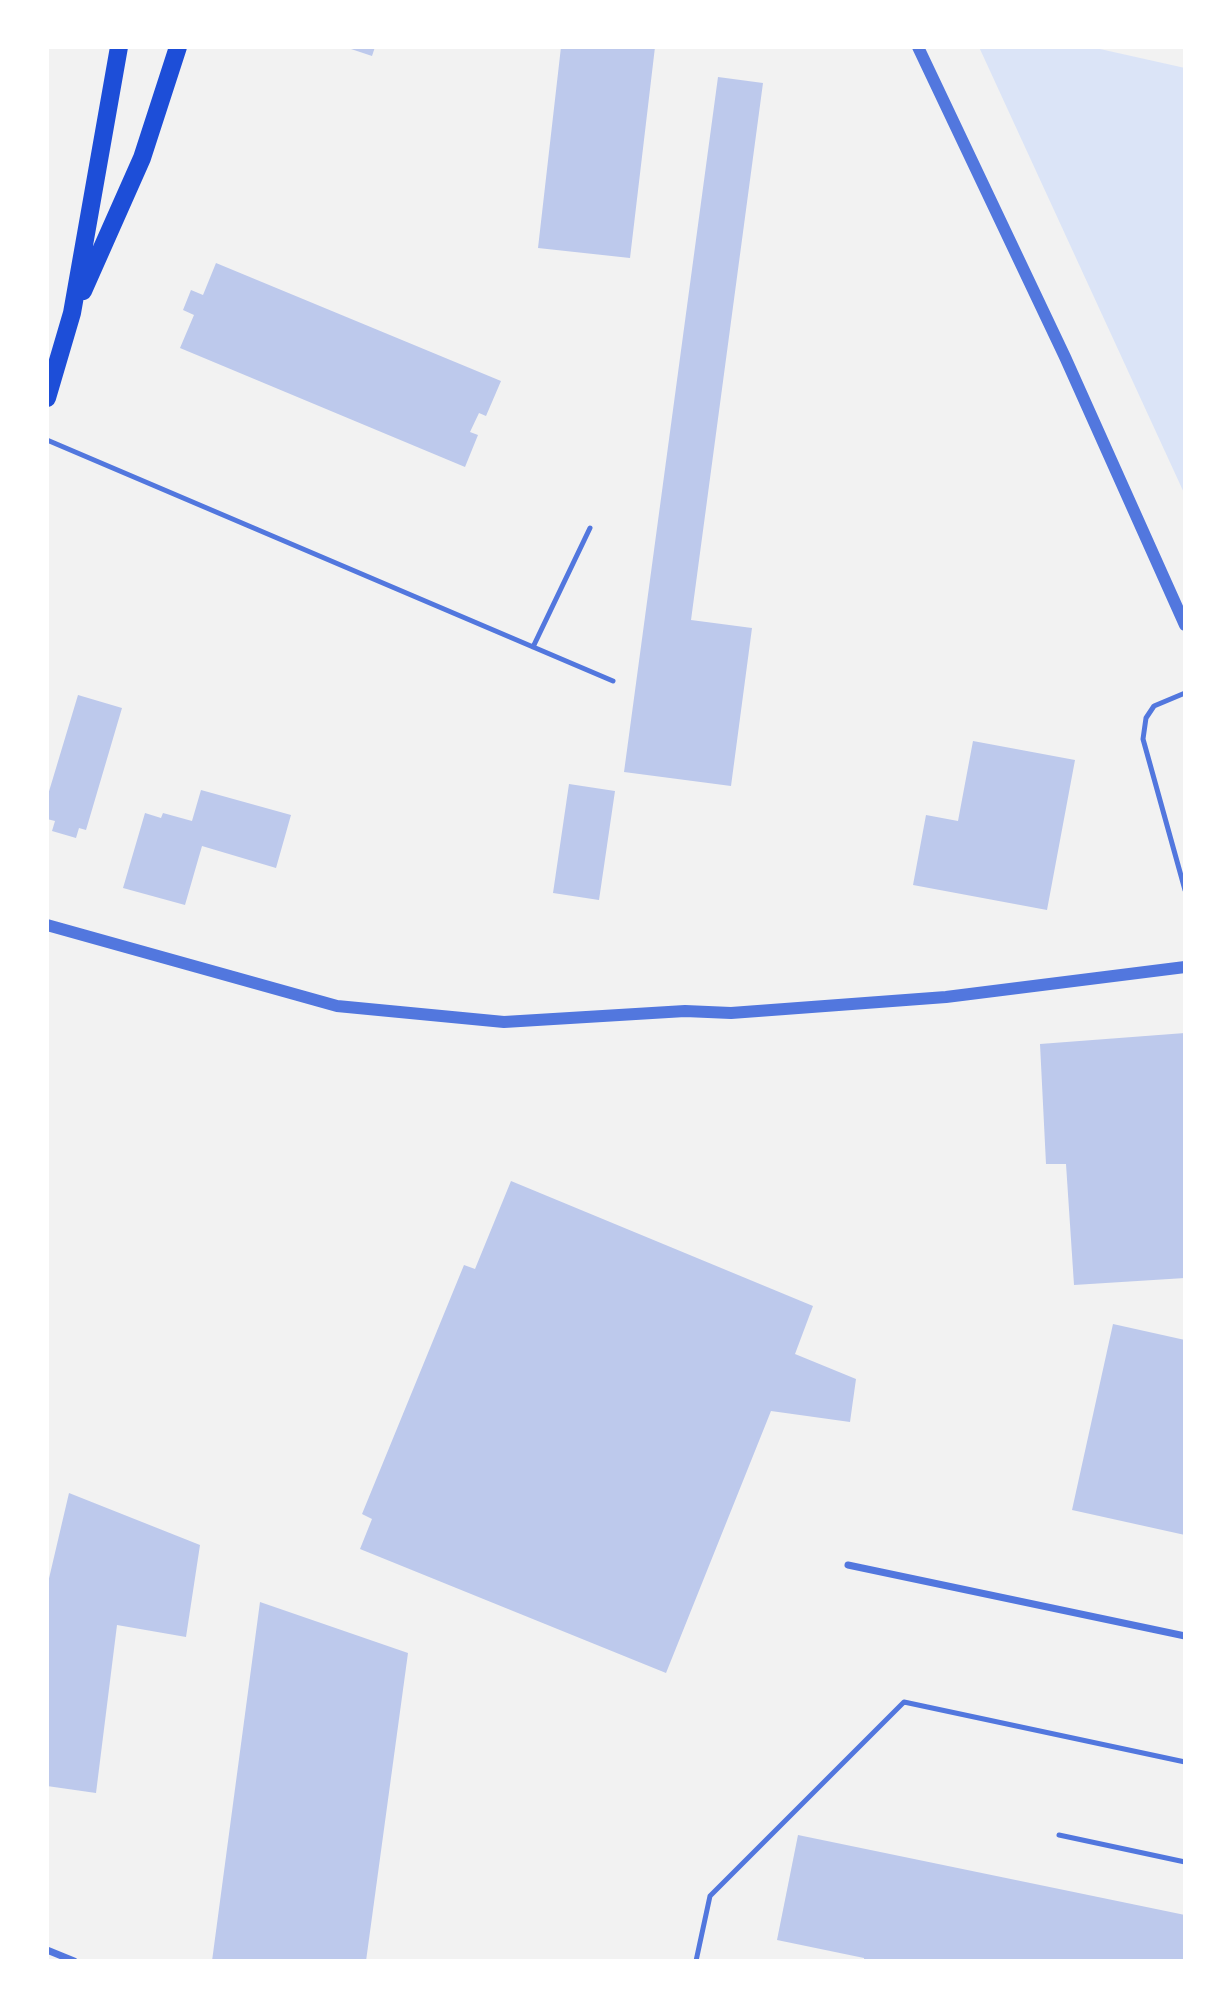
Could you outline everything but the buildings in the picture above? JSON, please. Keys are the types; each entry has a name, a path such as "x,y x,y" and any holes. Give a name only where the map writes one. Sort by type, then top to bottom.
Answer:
{"main road":[{"path":"47,398 72,313 119,47"},
{"path":"72,313 121,211 178,47"}],"street":[{"path":"918,47 1065,357 1185,625"},
{"path":"47,925 337,1006 504,1022 685,1011 731,1013 946,997 1185,967"},
{"path":"848,1565 1185,1636"},
{"path":"47,1950 74,1961"}],"lane":[{"path":"47,440 613,681"},
{"path":"533,647 590,528"},
{"path":"1185,693 1154,706 1146,718 1143,739 1185,891"},
{"path":"696,1961 710,1896 904,1702 1185,1762"},
{"path":"1059,1835 1185,1862"}],"shaded area":[{"path":"979,47 1091,47 1185,68 1185,495"}]}
